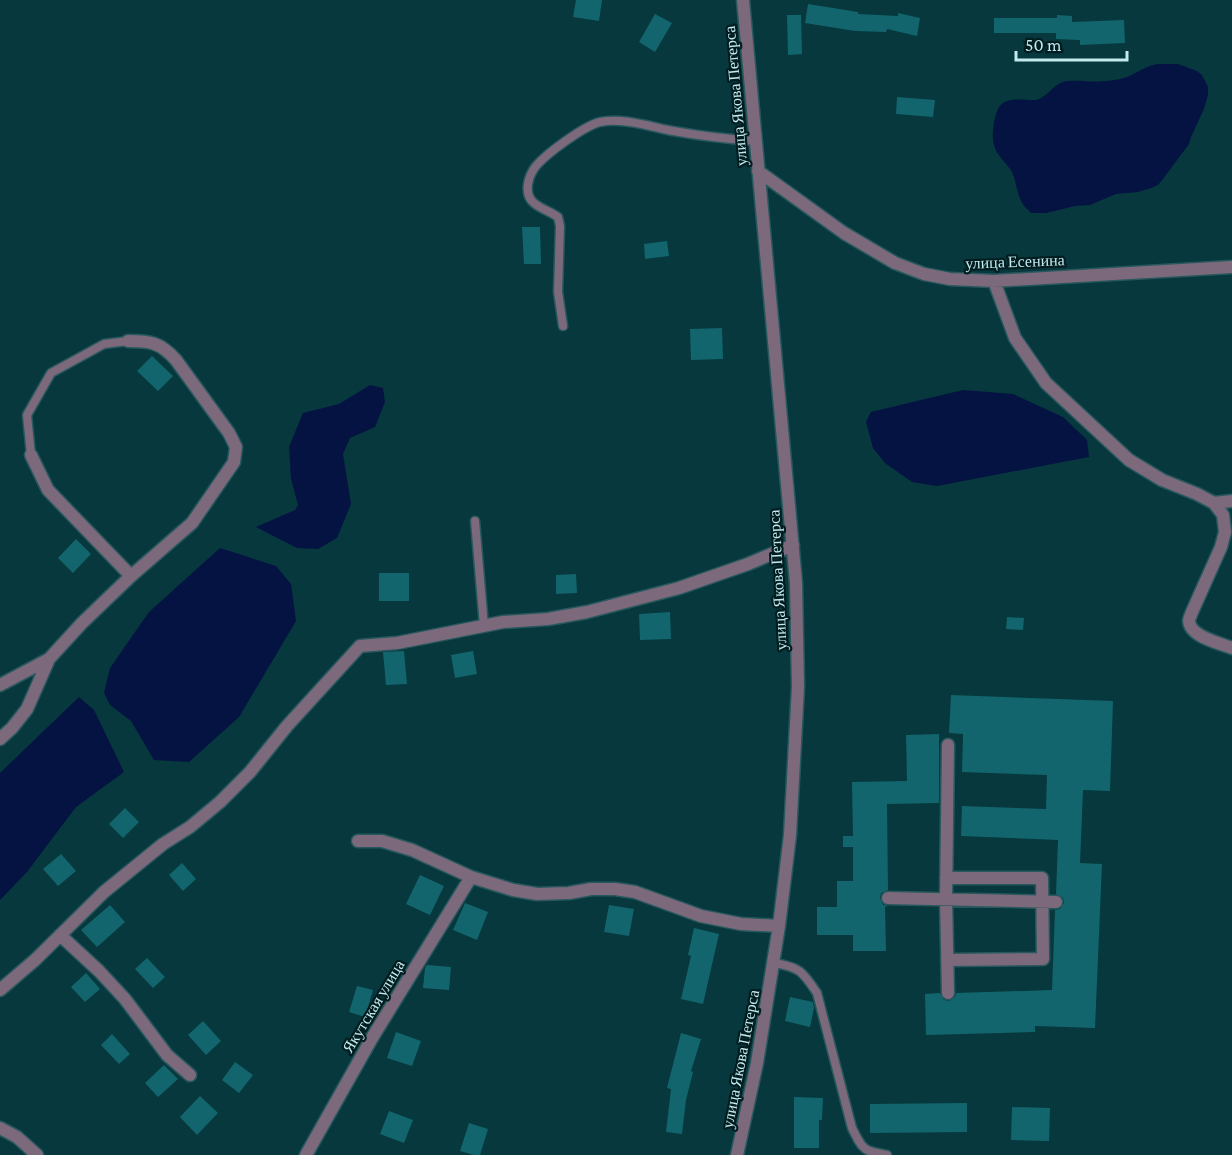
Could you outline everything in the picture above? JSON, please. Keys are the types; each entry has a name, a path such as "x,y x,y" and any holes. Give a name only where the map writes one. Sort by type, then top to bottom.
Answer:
{"street":[{"name":"улица Якова Петерса","path":"737,1155 757,1063 779,926 790,835 798,687 793,545 743,0"},
{"name":"улица Есенина","path":"758,171 844,233 895,262 924,274 941,278 994,281 1232,267"},
{"path":"994,281 1014,338 1046,383 1129,460 1162,480 1214,503 1223,514 1225,532 1221,547 1189,621 1192,629 1199,636 1232,648"},
{"path":"0,739 27,709 49,659 82,623 131,576 192,523 234,462 236,447 229,433 176,360 167,350 148,341 128,341"},
{"path":"31,455 48,490 131,576"},
{"path":"1214,503 1232,501"},
{"path":"0,990 35,960 104,892 220,802 250,772 287,726 360,646 397,644 503,622 548,619 586,612 679,588 748,564 793,545"},
{"path":"0,685 49,659"},
{"path":"948,745 946,878 948,993"},
{"path":"358,841 382,841 412,850 471,877 513,890 537,894 615,889 635,892 701,916 741,924 779,926"},
{"name":"Якутская улица","path":"311,1154 372,1038 471,877"},
{"path":"946,878 1042,878 1049,902 1043,959 947,960"},
{"path":"888,898 1049,902"},
{"path":"60,935 106,978 125,999 167,1055 190,1075"},
{"path":"0,1128 17,1137 37,1155"}],"lane":[{"path":"563,326 558,292 560,226 558,217 533,202 527,190 535,167 547,155 580,132 600,122 621,121 723,139 755,141"},
{"path":"31,455 27,415 51,373 104,344 128,341"},
{"path":"475,521 484,626"},
{"path":"774,963 792,966 805,975 817,993 852,1128 862,1147 887,1155"}],"shaded area":[{"path":"1157,64 1178,64 1197,71 1202,75 1208,87 1204,109 1189,144 1158,185 1138,192 1116,194 1090,205 1046,213 1031,213 1022,203 1012,172 994,145 994,122 1001,105 1010,100 1040,99 1063,82 1116,80"},
{"path":"370,385 383,388 385,402 375,427 350,438 343,454 351,504 337,538 318,549 297,548 256,527 295,510 298,505 291,479 289,447 303,413 339,404"},
{"path":"963,390 1013,394 1063,417 1087,440 1089,457 937,486 912,482 885,463 873,448 866,422 871,412"},
{"path":"220,548 276,566 291,584 296,621 239,717 189,762 154,760 131,721 110,705 104,693 110,668 149,612"},
{"path":"79,697 94,710 124,772 76,807 27,872 0,900 0,773"}],"building":[{"path":"576,0 602,0 599,21 573,17"},
{"path":"808,4 858,12 858,14 898,16 898,13 920,18 917,36 887,29 886,32 855,31 805,23"},
{"path":"655,14 672,23 655,52 639,42"},
{"path":"787,15 801,15 802,54 788,55"},
{"path":"1057,15 1072,16 1072,22 1124,20 1125,43 1080,45 1080,40 1056,39 1056,33 994,33 994,18 1057,18"},
{"path":"897,97 935,100 933,117 896,114"},
{"path":"522,227 540,227 541,264 524,264"},
{"path":"667,241 669,256 645,259 644,244"},
{"path":"722,328 723,359 691,360 690,329"},
{"path":"152,356 173,376 158,391 137,371"},
{"path":"76,539 91,554 73,573 58,558"},
{"path":"379,573 409,573 409,601 379,601"},
{"path":"576,574 577,593 556,594 556,575"},
{"path":"670,612 671,639 640,640 639,614"},
{"path":"1007,617 1024,618 1023,630 1006,629"},
{"path":"404,651 407,684 386,685 383,652"},
{"path":"473,651 477,674 455,678 451,655"},
{"path":"951,695 1113,701 1110,791 1083,790 1080,863 1102,864 1095,1028 1035,1026 1035,1032 926,1035 925,994 940,993 944,1000 949,1001 955,997 956,993 1052,990 1055,910 1060,909 1064,903 1063,898 1056,894 1058,840 961,836 962,806 1046,809 1047,775 962,772 963,734 949,733"},
{"path":"939,734 939,803 887,804 888,890 881,893 880,898 883,905 888,906 885,907 886,951 853,951 853,935 817,935 817,907 837,907 837,881 853,881 853,847 843,847 843,836 853,836 852,782 907,781 906,735"},
{"path":"125,808 139,822 123,838 109,824"},
{"path":"61,854 76,871 58,886 43,869"},
{"path":"182,863 196,879 183,891 169,875"},
{"path":"420,875 444,886 430,915 406,904"},
{"path":"465,903 488,912 477,940 453,930"},
{"path":"110,905 125,922 97,947 81,930"},
{"path":"609,905 634,909 629,936 604,932"},
{"path":"694,928 719,934 703,1004 681,999 691,956 688,955"},
{"path":"147,958 165,977 153,988 135,969"},
{"path":"427,965 451,967 449,990 423,988"},
{"path":"86,973 100,989 85,1002 71,987"},
{"path":"357,986 373,990 365,1017 349,1012"},
{"path":"790,997 813,1002 810,1027 785,1021"},
{"path":"203,1021 221,1041 206,1055 188,1035"},
{"path":"396,1032 421,1041 412,1066 387,1058"},
{"path":"681,1033 701,1039 691,1071 693,1072 686,1100 682,1134 666,1132 671,1089 667,1088"},
{"path":"112,1034 130,1054 119,1064 101,1045"},
{"path":"235,1062 253,1075 239,1093 222,1080"},
{"path":"164,1065 178,1079 158,1097 145,1083"},
{"path":"200,1096 218,1113 197,1135 180,1117"},
{"path":"794,1097 823,1098 822,1120 819,1120 819,1148 794,1148"},
{"path":"967,1103 967,1132 870,1133 870,1104"},
{"path":"1012,1107 1050,1108 1049,1141 1011,1140"},
{"path":"389,1111 413,1120 404,1143 380,1134"},
{"path":"469,1123 488,1129 480,1155 460,1151"}]}
